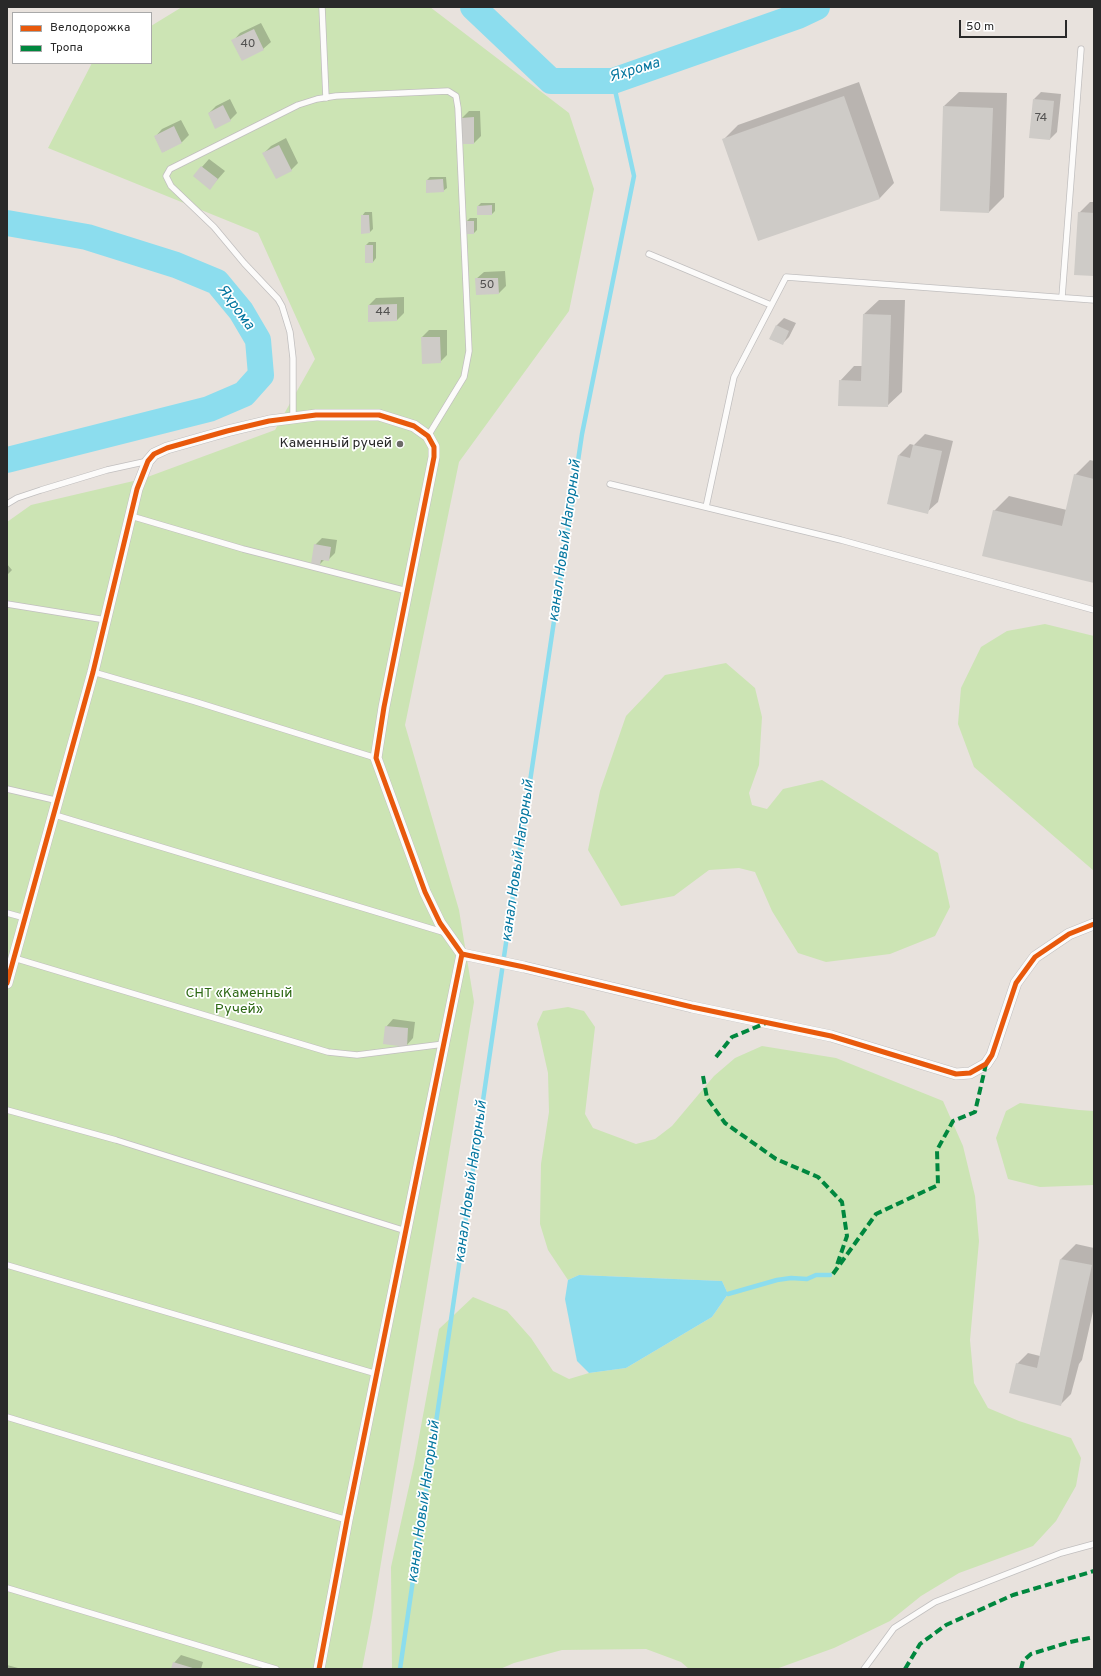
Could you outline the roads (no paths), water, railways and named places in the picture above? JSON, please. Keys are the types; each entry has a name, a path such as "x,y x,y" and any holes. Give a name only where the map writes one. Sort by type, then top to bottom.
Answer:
{"street":[{"path":"7,983 94,672 137,489 148,461 154,454 167,448 269,421 316,415 379,415 414,426 428,436 434,447 434,457 384,707 376,758 425,892 440,922 462,954 524,967 692,1008 832,1036 956,1074 970,1073 986,1064 992,1055 1016,983 1035,957 1069,934 1094,924"},
{"path":"319,1669 347,1520 462,954"}],"lane":[{"path":"322,7 326,98"},
{"path":"1062,297 1081,49"},
{"path":"293,418 293,358 290,332 278,298 244,263 214,227 171,186 166,176 170,169 298,105 326,98 448,91 456,96 458,108 469,351 464,377 428,436"},
{"path":"649,254 771,305"},
{"path":"706,507 734,378 786,277 1094,300"},
{"path":"7,504 17,498 41,490 107,470 148,461"},
{"path":"610,484 841,540 1094,610"},
{"path":"131,516 243,549 407,591"},
{"path":"7,604 106,620"},
{"path":"94,672 193,700 376,758"},
{"path":"7,789 59,801"},
{"path":"55,815 448,934"},
{"path":"7,914 25,918"},
{"path":"14,958 328,1052 357,1054 444,1044"},
{"path":"7,1110 116,1140 406,1231"},
{"path":"7,1265 377,1374"},
{"path":"7,1417 347,1520"},
{"path":"864,1669 894,1628 935,1602 1062,1554 1094,1544"},
{"path":"7,1588 276,1669"}],"water":[{"path":"579,1275 722,1281 728,1294 712,1317 626,1368 589,1373 577,1361 565,1299 568,1280"}],"waterway":[{"name":"Яхрома","path":"473,7 551,81 613,81 798,16 817,7"},
{"name":"канал Новый Нагорный","path":"400,1669 582,434 634,176 613,81"},
{"name":"Яхрома","path":"7,223 87,237 176,265 217,282 241,311 258,340 261,375 244,394 209,409 7,460"},
{"path":"728,1294 777,1280 791,1278 807,1279 816,1275 830,1275"}],"place":[{"name":"Каменный ручей","path":"400,444"}],"park label":[{"name":"СНТ «Каменный Ручей»","path":"239,1002"}]}
